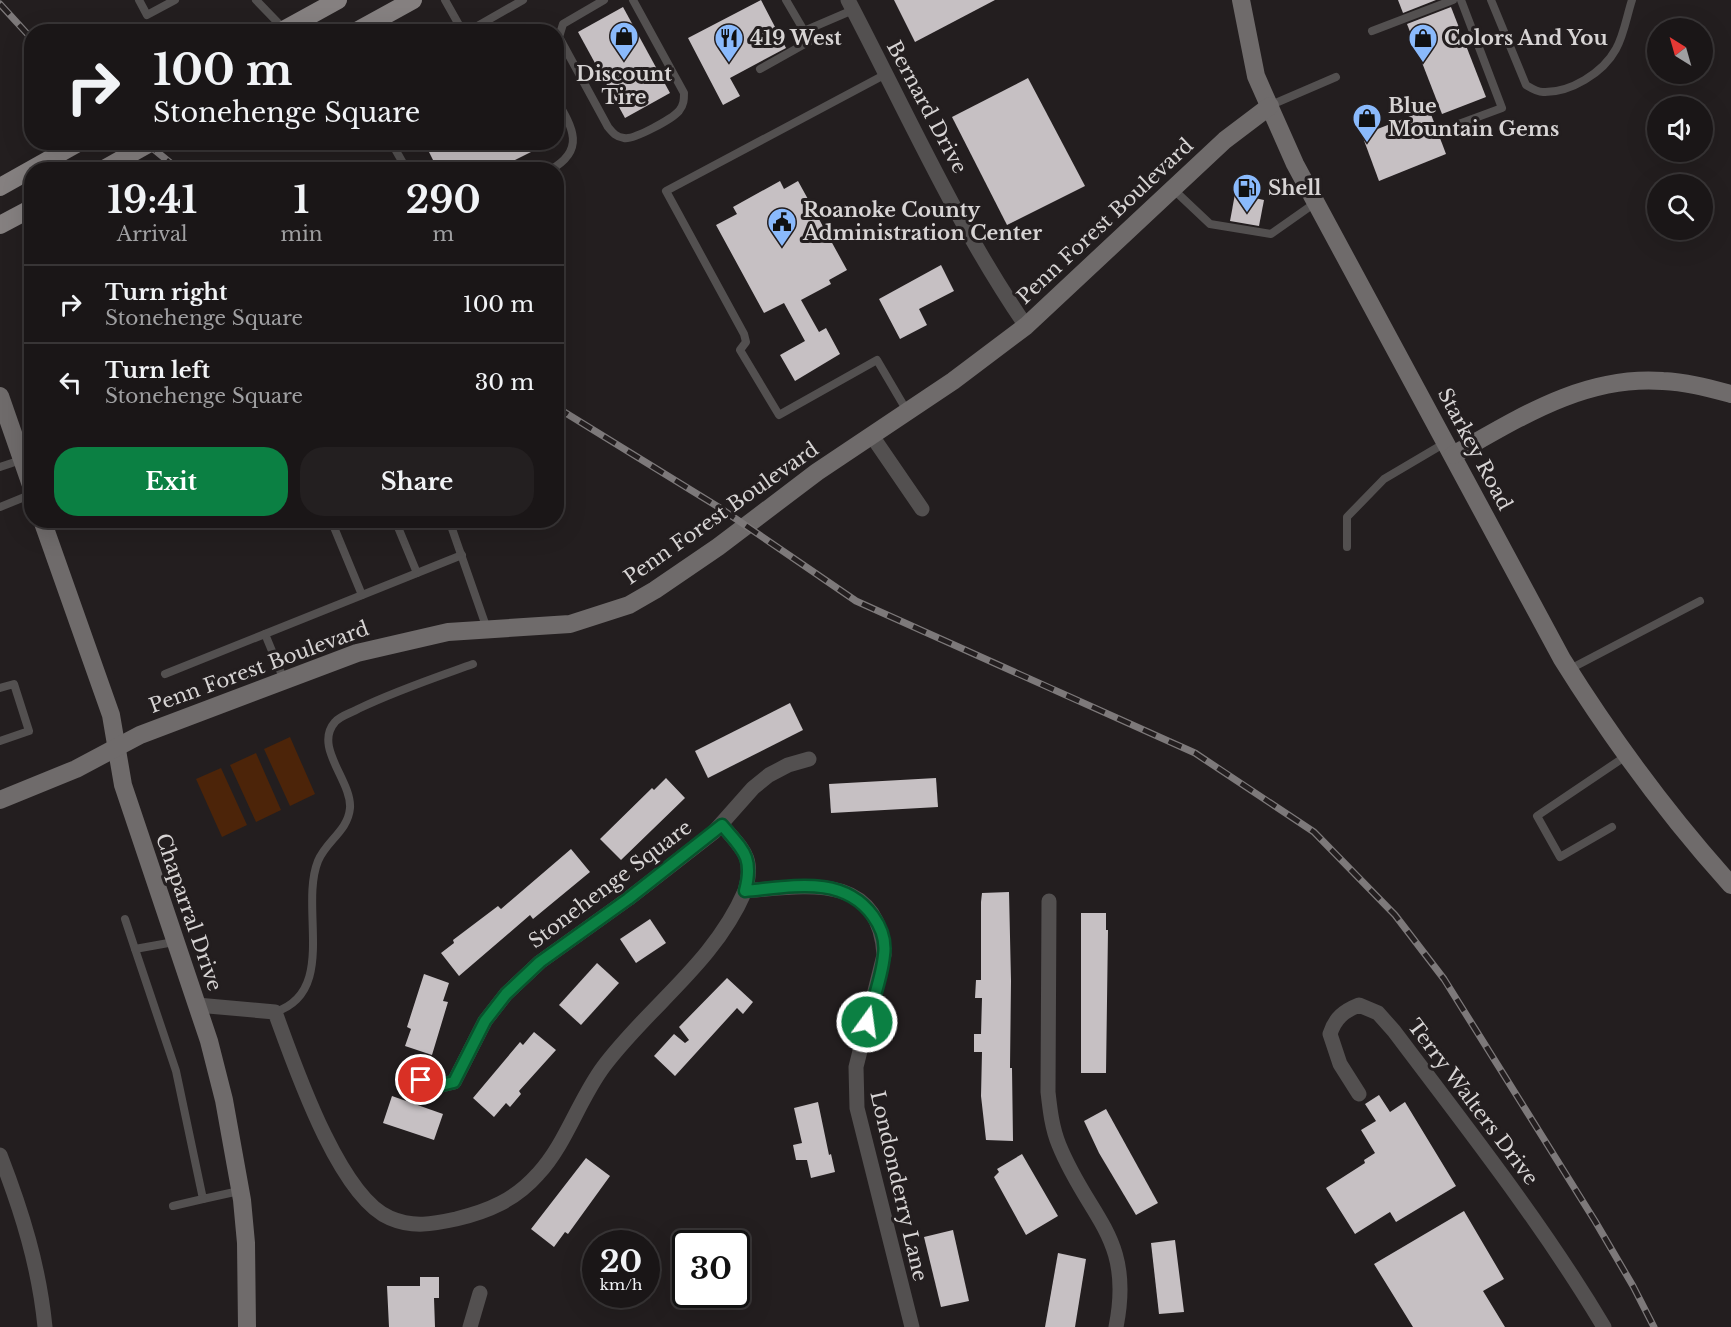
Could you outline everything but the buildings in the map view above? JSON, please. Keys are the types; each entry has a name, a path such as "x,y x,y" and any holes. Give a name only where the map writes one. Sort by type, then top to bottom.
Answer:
{"main road":[{"path":"293,24 338,0"},
{"path":"370,24 413,0"},
{"path":"44,162 66,150"},
{"path":"116,162 138,150"},
{"path":"0,187 24,174"},
{"path":"0,225 24,212"}],"street":[{"name":"Starkey Road","path":"1241,0 1256,75 1295,164 1569,670 1626,756 1688,837 1731,885"},
{"name":"Bernard Drive","path":"850,5 997,283 1026,326"},
{"name":"Penn Forest Boulevard","path":"0,800 76,769 140,735 357,653 402,641 487,628 570,624 628,605 656,590 718,547 808,479 1026,326 1225,140 1270,106"},
{"path":"1450,448 1545,403 1598,385 1661,380 1731,393"},
{"path":"0,396 24,466"},
{"path":"872,436 922,509"},
{"name":"Chaparral Drive","path":"45,528 111,715 123,785 197,1005 224,1100 241,1191 246,1243 247,1327"},
{"name":"Stonehenge Square","path":"405,1073 437,1086 454,1082 485,1021 506,994 540,962 628,899 722,825 753,788 770,775 788,765 808,759"},
{"name":"Stonehenge Square","path":"722,825 749,861 750,872 745,891"},
{"name":"Londonderry Lane","path":"745,891 804,886 840,889 867,907 878,922 883,937 884,955 856,1067 857,1108 912,1327"},
{"path":"197,1005 274,1012 295,1065 342,1168 356,1189 374,1208 389,1218 409,1224 427,1225 483,1212 504,1204 540,1173 602,1068 627,1036 697,967 719,939 745,891"},
{"path":"1049,901 1048,1092 1051,1119 1059,1146 1118,1256 1121,1281 1116,1327"},
{"name":"Terry Walters Drive","path":"1359,1094 1340,1064 1330,1035 1338,1017 1348,1009 1359,1005 1378,1013 1394,1031 1541,1228 1567,1265 1604,1327"},
{"path":"0,1155 25,1221 36,1264 45,1327"},
{"path":"470,1327 480,1293"}],"lane":[{"path":"139,0 147,15 175,0"},
{"path":"256,0 277,24"},
{"path":"446,0 460,24"},
{"path":"480,24 523,0"},
{"path":"563,24 604,0"},
{"path":"564,45 615,135 624,138 633,137 674,115 684,101 684,93 633,0"},
{"path":"760,69 810,41 786,0"},
{"path":"1372,31 1453,0"},
{"path":"1456,125 1502,108 1461,0"},
{"path":"1491,0 1526,85 1541,93 1562,90 1584,80 1603,66 1616,48 1632,0"},
{"path":"804,31 850,5"},
{"path":"886,74 666,191 744,334 746,342 740,350 779,415 877,360 908,411"},
{"path":"1270,106 1336,77"},
{"path":"560,162 567,157 574,136 571,124 564,112"},
{"path":"1173,189 1210,224 1271,234 1316,202"},
{"path":"1347,547 1347,517 1384,479 1450,448"},
{"path":"0,467 22,460"},
{"path":"0,507 24,497"},
{"path":"334,528 362,595"},
{"path":"397,528 417,573"},
{"path":"452,528 487,628"},
{"path":"165,674 462,555"},
{"path":"1569,670 1700,600"},
{"path":"265,634 285,680"},
{"path":"274,1012 288,1008 304,993 312,960 314,877 318,861 327,844 341,831 350,807 349,797 328,744 328,732 333,723 380,698 473,664"},
{"path":"0,688 14,684 29,731 0,741"},
{"path":"1612,827 1560,857 1537,816 1626,756"},
{"path":"125,919 176,1071 203,1199"},
{"path":"135,949 176,941"},
{"path":"173,1206 241,1191"}],"shaded area":[{"path":"290,737 315,794 290,806 264,749"},
{"path":"256,753 281,810 256,822 230,765"},
{"path":"221,768 247,825 222,837 196,779"}],"railway":[{"path":"0,4 24,30"},
{"path":"155,150 169,162"},
{"path":"564,412 720,508 856,601 1195,753 1314,832 1395,915 1444,979 1595,1221 1654,1327"}],"place":[{"name":"Discount Tire","path":"624,62"},
{"name":"419 West","path":"729,64"},
{"name":"Colors And You","path":"1423,64"},
{"name":"Blue Mountain Gems","path":"1367,144"},
{"name":"Shell","path":"1247,214"},
{"name":"Roanoke County Administration Center","path":"782,248"}],"route":[{"path":"421,1080 437,1086 446,1086 454,1082 485,1021 506,994 540,962 628,899 722,825 745,852 749,861 750,872 745,891 824,886 840,889 867,907 878,922 883,937 884,955 867,1022"}]}
